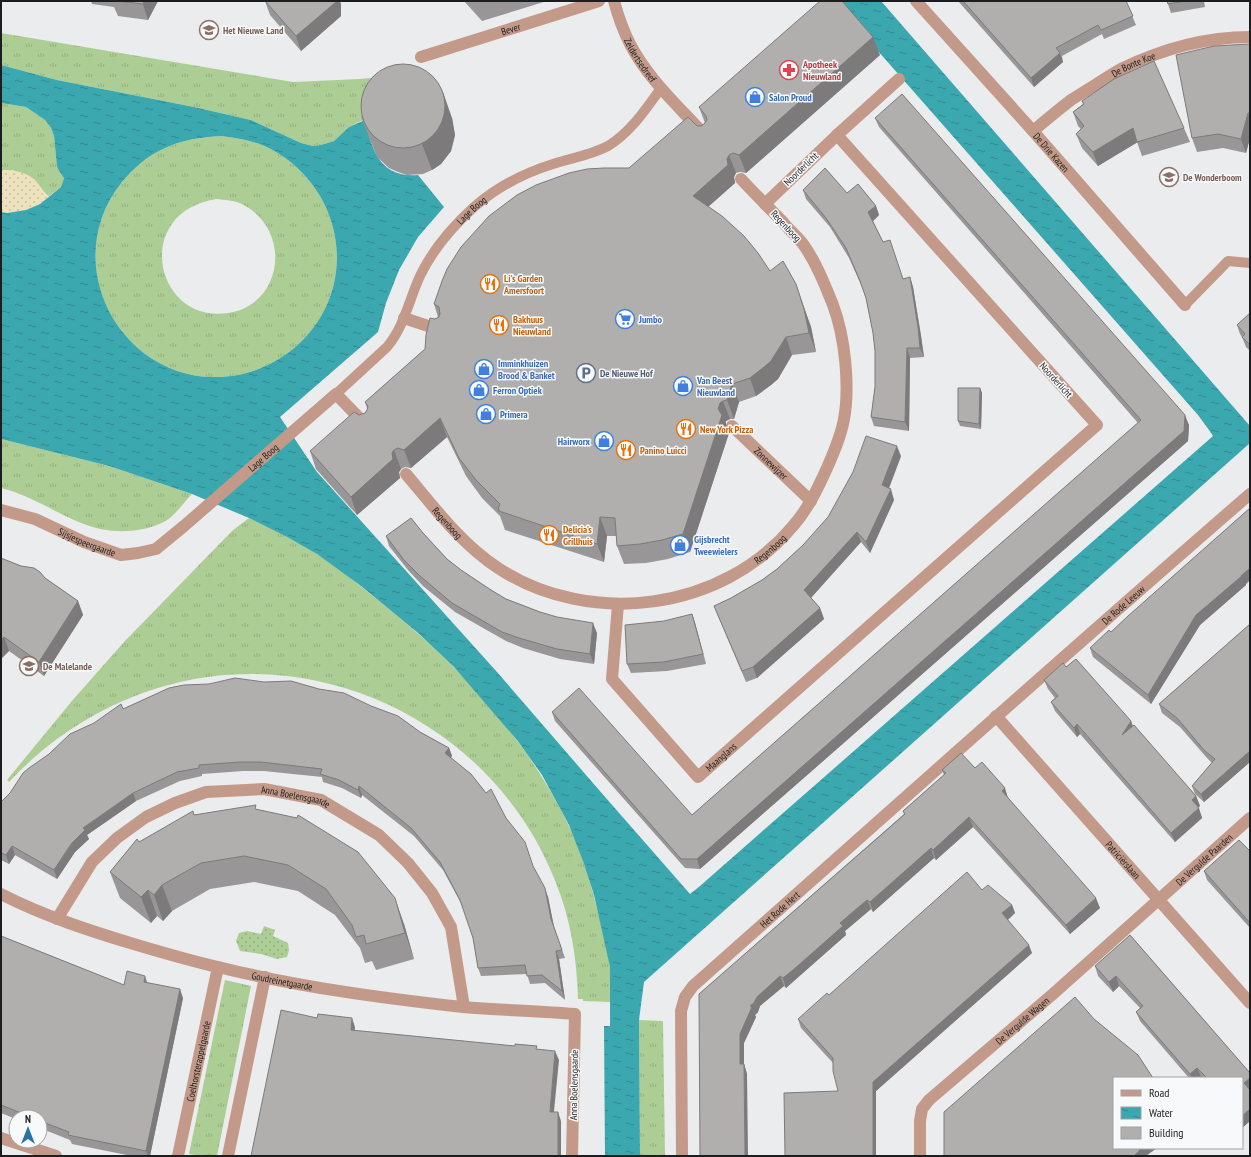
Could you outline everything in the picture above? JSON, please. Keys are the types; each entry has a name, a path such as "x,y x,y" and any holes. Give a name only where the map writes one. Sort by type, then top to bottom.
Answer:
{"street":[{"name":"Bever","path":"421,57 599,1"},
{"name":"Zeldertsedreef","path":"614,1 620,23 630,45 661,88 706,137"},
{"name":"De Drie Kazen","path":"916,1 1033,131 1184,305"},
{"name":"De Bonte Koe","path":"1033,131 1072,99 1120,70 1139,61 1169,49 1195,43 1220,39 1250,37"},
{"name":"Noorderlicht","path":"765,204 899,79"},
{"name":"Noorderlicht","path":"838,135 1097,425 897,603"},
{"name":"Regenboog","path":"406,474 448,524 471,546 497,567 528,584 574,599 603,604 618,604 649,602 687,595 731,577 774,545 791,528 811,501 838,440 844,419 846,390 842,342 833,306 811,256 802,243 741,179"},
{"path":"404,318 440,330"},
{"path":"336,394 367,426"},
{"name":"Lage Boog","path":"209,505 336,394"},
{"name":"Zonnewijzer","path":"732,426 811,501"},
{"name":"De Rode Leeuw","path":"996,716 1250,494"},
{"name":"Sijsjespeergaarde","path":"1,510 35,520 84,542 121,554 138,553 156,549 209,505"},
{"name":"Maanglans","path":"618,604 612,679 698,777 897,603"},
{"name":"Patriciërslaan","path":"996,716 1250,1003"},
{"name":"Het Rode Hert","path":"682,1156 681,1011 685,997 693,986 996,716"},
{"name":"Anna Boelensgaarde","path":"57,919 92,862 117,838 146,817 175,803 206,792 264,789 321,800 379,835 408,863 432,893 451,927 464,1007"},
{"name":"De Vergulde Paarden","path":"1159,900 1250,818"},
{"name":"Goudreinetgaarde","path":"1,894 57,919 118,939 218,967 265,977 344,992 464,1007 575,1014"},
{"name":"De Vergulde Wagen","path":"920,1156 920,1121 922,1109 929,1100 1159,900"},
{"name":"Coelhorsterappelgaarde","path":"178,1156 218,967"},
{"path":"228,1156 265,977"},
{"name":"Anna Boelensgaarde","path":"572,1156 575,1014"},
{"path":"1,1138 56,1156"}],"lane":[{"name":"Lage Boog","path":"336,394 393,340 400,329 421,275 433,255 458,223 474,207 496,190 524,174 594,152 608,145 622,135 637,120 661,88"},
{"path":"1184,305 1228,261 1250,263"}],"green space":[{"path":"1,33 293,82 371,78 371,119 361,121 349,127 334,141 313,146 301,143 251,120 194,107 57,80 1,65"},
{"path":"1,103 26,107 45,120 51,128 54,136 57,167 64,178 61,187 49,196 13,170 1,170"},
{"path":"222,136 237,138 262,145 297,167 311,182 322,199 330,218 335,237 337,257 335,278 329,299 320,318 308,334 293,349 276,361 257,370 237,375 207,377 179,372 161,364 145,354 127,337 112,318 102,296 97,273 96,250 99,226 108,203 122,182 136,168 151,155 177,143 199,138","holes":["216,199 233,201 242,204 258,216 269,231 274,248 275,265 270,282 261,296 246,307 228,313 203,312 183,302 170,285 163,265 163,244 172,224 189,208"]},
{"path":"1,439 109,466 192,494 171,517 162,523 151,527 122,531 86,525 20,494 1,488"},
{"path":"249,518 317,554 345,574 417,632 467,681 491,707 513,735 552,793 568,824 583,859 594,896 608,955 610,967 610,1002 583,1001 583,999 578,999 575,955 566,911 556,883 528,828 492,780 447,740 396,708 341,687 282,675 222,675 161,687 118,703 79,724 42,751 9,782 7,780 71,702 124,642 232,531"},
{"path":"264,926 275,930 273,936 288,943 289,950 287,957 277,959 261,954 240,951 236,941 239,933 247,931 261,934"},
{"path":"225,980 251,986 217,1156 189,1154"},
{"path":"639,1020 663,1021 665,1156 640,1156"}],"sand":[{"path":"1,170 23,173 31,177 49,196 40,203 26,210 1,212"}],"water":[{"path":"834,1 881,1 1250,426 1250,443 644,982 639,1020 640,1156 605,1156 604,1026 610,1026 610,967 594,895 569,825 542,775 517,740 454,667 418,633 361,586 317,554 249,518 192,494 109,466 1,439 1,212 7,213 26,210 40,204 61,187 64,178 57,167 54,136 51,128 45,120 26,107 1,103 1,65 57,80 194,107 251,120 301,143 313,146 334,141 349,127 365,120 375,151 386,167 394,172 405,175 418,175 444,207 418,237 399,270 386,303 378,332 280,417 317,472 497,672 690,894 1213,436 1198,415","holes":["222,136 242,139 262,145 297,167 311,182 322,199 330,218 335,237 337,257 335,278 329,299 320,318 308,334 293,349 276,361 257,370 237,375 207,377 179,372 161,364 145,354 127,337 112,317 102,296 97,273 96,249 99,226 108,203 122,182 141,163 151,155 177,143 199,138"]}],"building":[{"path":"117,1 144,1 143,4"},
{"path":"265,1 336,1 336,2 296,36"},
{"path":"820,1 842,1 873,37 739,155 733,153 729,155 727,159 728,165 693,196 722,216 744,236 770,271 783,261 796,284 804,309 809,333 786,337 771,361 750,378 732,384 727,400 720,403 718,409 722,415 683,534 640,544 617,546 615,518 600,517 597,544 499,511 498,509 500,504 476,480 459,458 440,418 404,450 398,448 394,450 392,453 393,459 351,497 310,451 354,412 359,415 365,413 368,406 365,402 425,349 426,335 430,318 435,319 439,317 440,314 439,307 434,304 447,269 461,247 489,216 517,195 536,185 569,173 587,169 629,168 688,117 697,126 701,126 707,120 706,116 699,107"},
{"path":"963,1 1126,1 1133,16 1101,30 1098,25 1056,48 1060,53 1031,78"},
{"path":"1167,1 1185,1 1168,4"},
{"path":"1250,44 1250,113 1248,113 1241,139 1218,134 1192,138 1176,55 1214,46"},
{"path":"1154,61 1184,128 1137,142 1133,128 1093,152 1076,134 1084,126 1073,112 1084,104 1082,101 1114,79"},
{"path":"395,64 411,64 427,71 438,82 445,98 445,114 442,122 433,136 427,141 411,148 395,148 379,141 368,130 361,114 361,98 368,82 379,71"},
{"path":"902,94 1185,415 1184,431 697,859 681,859 552,712 579,688 692,815 1141,420 875,118"},
{"path":"825,168 847,193 858,184 876,206 868,212 883,242 890,240 903,279 910,277 920,348 907,348 905,422 871,417 875,387 875,351 866,298 846,248 826,218 803,190"},
{"path":"1250,313 1250,345 1242,337 1245,334 1237,325"},
{"path":"958,388 980,388 979,424 958,421"},
{"path":"866,436 897,446 882,485 891,489 866,542 857,532 804,590 820,608 753,667 742,671 714,606 762,580 777,569 803,545 828,517 853,472"},
{"path":"1250,508 1250,568 1196,615 1148,695 1090,648 1109,630 1111,632"},
{"path":"411,518 447,559 461,570 506,599 557,617 593,623 590,654 557,649 502,632 452,603 420,576 404,560 386,536"},
{"path":"1,558 21,566 34,568 45,578 78,601 39,662 4,637 1,640"},
{"path":"692,614 703,654 664,662 627,664 625,625 664,621"},
{"path":"1250,624 1250,751 1201,794 1192,786 1215,759 1204,750 1177,718 1159,704"},
{"path":"1076,659 1131,721 1122,735 1134,725 1196,796 1192,800 1199,808 1171,833 1077,724 1074,728 1051,702 1058,696 1044,680 1063,663 1066,667"},
{"path":"235,678 264,682 291,681 319,689 344,693 371,706 398,716 420,732 449,748 445,753 471,774 486,793 491,789 506,818 525,842 533,866 545,888 551,919 562,950 556,951 562,991 542,975 527,976 525,965 478,968 473,938 460,900 440,862 411,828 359,786 358,790 339,780 320,774 322,769 261,762 199,765 199,768 177,772 133,793 83,828 85,830 71,844 54,870 12,846 6,855 1,853 1,802 10,793 23,773 49,754 70,734 94,723 121,704 123,709 169,688 184,685 209,684"},
{"path":"961,753 975,768 982,762 1005,788 1002,791 1096,898 1066,925 969,817 933,850 931,848 870,902 867,900 840,923 843,926 793,970 783,978 780,976 757,997 754,1003 750,1006 752,1007 740,1034 740,1064 744,1064 745,1156 700,1156 699,994 905,814 903,811 946,773 942,770"},
{"path":"256,805 255,809 297,818 298,815 358,852 395,898 405,933 366,944 364,935 356,937 352,925 326,889 288,865 244,856 201,863 162,885 154,895 148,890 141,897 110,872 137,839 139,842 193,811 194,815"},
{"path":"1239,840 1250,851 1250,923 1204,871"},
{"path":"967,872 982,890 988,885 1012,905 1002,913 1029,945 873,1082 873,1156 785,1156 784,1093 838,1091 833,1071 833,1058 798,1019 827,993 829,995"},
{"path":"1130,935 1250,1073 1250,1078 1244,1083 1250,1090 1250,1109 1243,1115 1243,1077 1206,1077 1197,1068 1190,1074 1136,1012 1143,1006 1116,976 1109,982 1095,966"},
{"path":"1,936 124,985 127,971 145,976 144,982 180,989 146,1151 68,1135 69,1132 48,1124 48,1109 11,1109 1,1105"},
{"path":"1075,997 1094,1019 1138,1055 1152,1077 1113,1077 1113,1149 1140,1149 1134,1156 944,1156 944,1112"},
{"path":"281,1010 317,1018 318,1014 352,1018 351,1030 515,1046 515,1044 537,1046 536,1049 555,1051 550,1112 558,1112 558,1156 251,1156"}],"place":[{"name":"Het Nieuwe Land","path":"209,30"},
{"name":"Apotheek Nieuwland","path":"789,70"},
{"name":"Salon Proud","path":"755,97"},
{"name":"De Wonderboom","path":"1169,177"},
{"name":"Li's Garden Amersfoort","path":"490,284"},
{"name":"Jumbo","path":"625,319"},
{"name":"Bakhuus Nieuwland","path":"499,325"},
{"name":"Imminkhuizen Brood & Banket","path":"484,369"},
{"name":"De Nieuwe Hof","path":"586,373"},
{"name":"Van Beest Nieuwland","path":"683,386"},
{"name":"Ferron Optiek","path":"479,390"},
{"name":"Primera","path":"486,414"},
{"name":"New York Pizza","path":"686,429"},
{"name":"Hairworx","path":"604,441"},
{"name":"Panino Luicci","path":"626,450"},
{"name":"Delicia's Grillhuis","path":"549,535"},
{"name":"Gijsbrecht Tweewielers","path":"680,545"},
{"name":"De Malelande","path":"29,666"}]}
